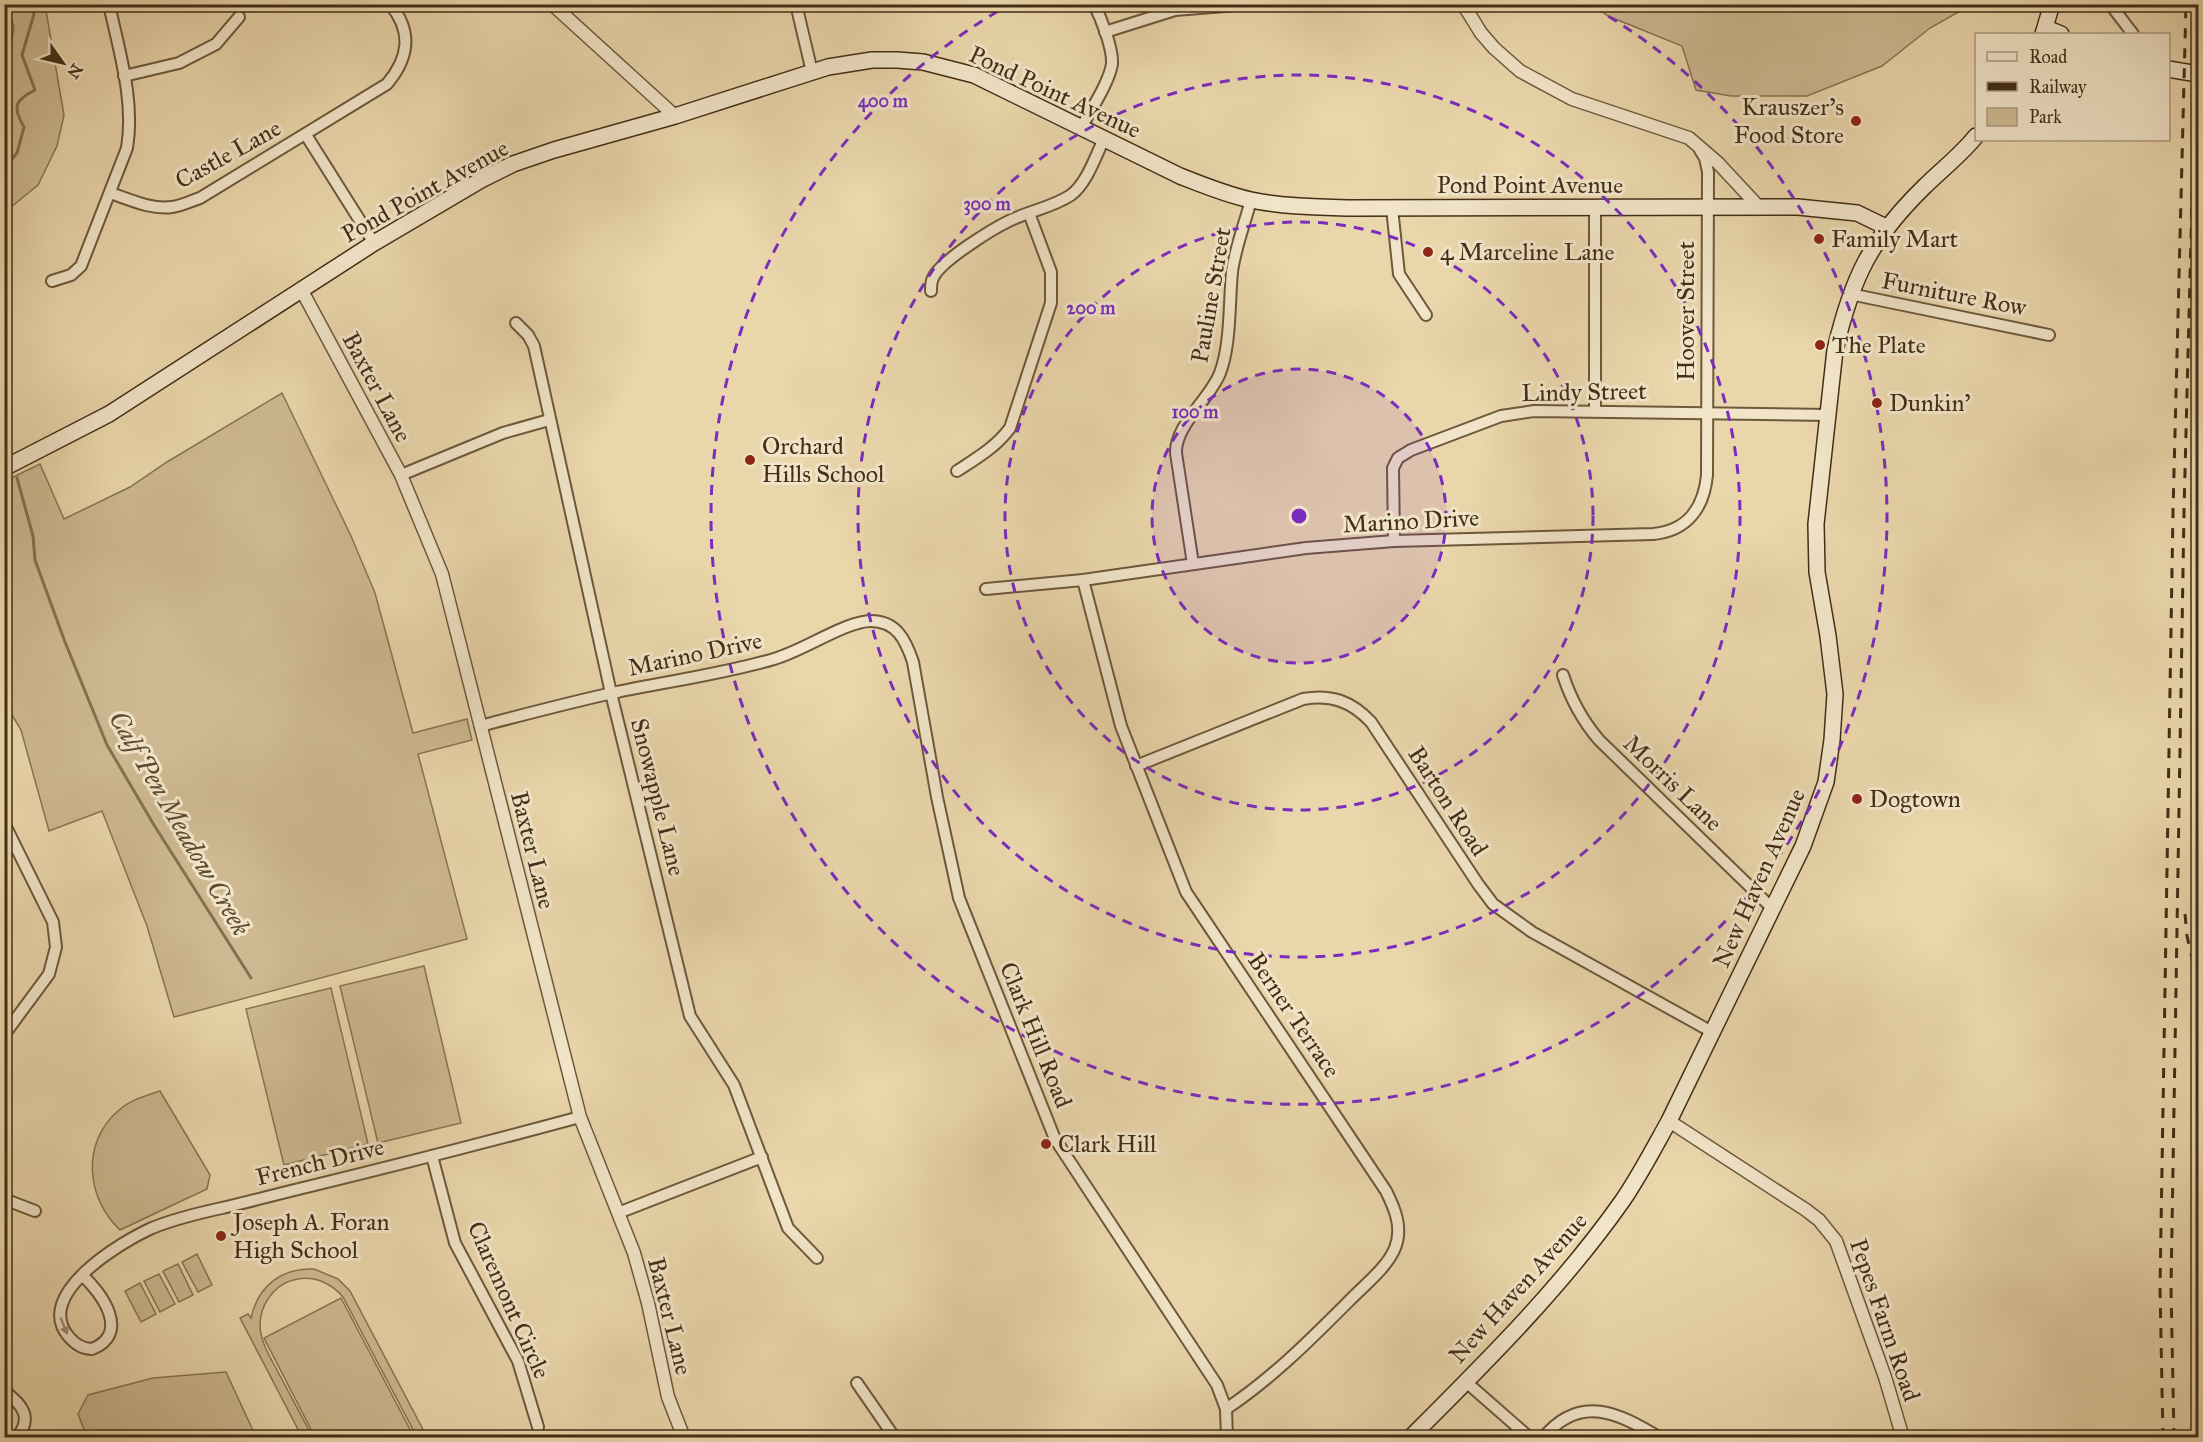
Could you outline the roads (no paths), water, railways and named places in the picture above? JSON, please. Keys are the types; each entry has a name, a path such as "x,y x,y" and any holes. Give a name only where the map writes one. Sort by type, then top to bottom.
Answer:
{"main road":[{"path":"2045,31 2052,4"},
{"name":"Pond Point Avenue","path":"4,468 109,414 374,243 456,194 513,164 675,116 828,67 872,60 923,62 974,75 1104,140 1204,186 1251,200 1310,207 1798,207 1846,211 1867,216 1886,227"},
{"path":"2170,69 2199,74"},
{"name":"New Haven Avenue","path":"1410,1437 1540,1304 1606,1223 1648,1160 1803,846 1826,782 1835,694 1815,552 1835,350 1850,294 1874,244 1886,227 1975,138"}],"street":[{"path":"52,281 71,275 81,266 127,148 130,109 109,4"},
{"name":"Castle Lane","path":"110,193 149,206 175,207 200,198 387,84 395,75 405,54 401,19 390,4"},
{"path":"552,4 675,116"},
{"path":"796,4 812,72"},
{"path":"1081,128 1110,70 1112,58 1094,4"},
{"path":"1105,32 1175,10 1250,4"},
{"path":"1463,4 1481,33 1494,48 1506,60 1535,80 1572,99 1682,135 1697,145 1760,207"},
{"path":"2110,4 2132,33"},
{"path":"124,76 179,63 216,44 238,17"},
{"path":"306,135 374,243"},
{"path":"932,291 932,278 939,269 975,241 1009,221 1062,200 1073,193 1087,174 1104,140"},
{"name":"Hoover Street","path":"1697,145 1707,163 1706,414"},
{"name":"Pauline Street","path":"1193,564 1176,443 1181,432 1214,387 1222,365 1232,268 1251,200"},
{"path":"1392,208 1399,274 1426,315"},
{"path":"1595,208 1595,410"},
{"path":"957,471 985,453 1003,438 1010,428 1052,303 1051,272 1029,213"},
{"name":"Baxter Lane","path":"301,290 401,476 442,574 580,1117 641,1276 668,1396 684,1437"},
{"name":"Furniture Row","path":"1850,294 2049,334"},
{"name":"Snowapple Lane","path":"516,323 528,335 534,346 611,693 690,1016 734,1084 788,1228 817,1258"},
{"name":"Lindy Street","path":"1395,541 1392,474 1395,462 1401,454 1514,413 1595,410 1828,415"},
{"name":"Marino Drive","path":"987,589 1083,580 1306,548 1395,541 1653,534 1674,530 1695,514 1704,495 1707,475 1706,414"},
{"path":"401,476 503,433 549,420"},
{"name":"Berner Terrace","path":"1083,580 1121,726 1186,892 1386,1191 1396,1213 1398,1226 1395,1248 1380,1269 1272,1376 1226,1409"},
{"name":"Marino Drive","path":"480,726 611,693 760,663 788,655 860,622 883,622 893,627 906,642"},
{"name":"Clark Hill Road","path":"906,642 913,662 959,898 1055,1139 1209,1370 1226,1409 1227,1437"},
{"name":"Morris Lane","path":"1563,675 1570,696 1584,721 1599,740 1773,909"},
{"name":"Barton Road","path":"1136,766 1303,699 1327,697 1340,699 1350,704 1371,722 1493,904 1533,932 1712,1032"},
{"path":"4,823 53,922 56,947 49,974 4,1035"},
{"name":"French Drive","path":"82,1275 94,1286 105,1303 112,1322 110,1334 106,1340 92,1348 80,1347 74,1342 67,1335 60,1321 62,1306 68,1294 82,1275 95,1262 153,1228 187,1216 580,1117"},
{"name":"Pepes Farm Road","path":"1669,1121 1806,1210 1830,1232 1836,1241 1877,1355 1903,1437"},
{"name":"Claremont Circle","path":"432,1156 455,1243 518,1361 538,1427"},
{"path":"618,1213 762,1157"},
{"path":"4,1199 35,1211"},
{"path":"1465,1382 1530,1437"},
{"path":"857,1383 895,1437"},
{"path":"4,1391 20,1404 25,1417 22,1430 16,1437"},
{"path":"1543,1437 1561,1420 1585,1411 1597,1411 1621,1416 1660,1437"}],"waterway":[{"name":"Calf Pen Meadow Creek","path":"4,168 17,153 24,127 18,114 18,105 23,97 35,90 22,55 34,14 30,4"},
{"name":"Calf Pen Meadow Creek","path":"17,478 33,536 35,560 107,745 154,825 251,978"}],"railway":[{"path":"2163,1438 2160,1287 2173,511 2186,4"},
{"path":"2174,1438 2171,1287 2184,511 2197,4"},
{"path":"2185,914 2187,936 2198,985"}],"place":[{"name":"Krauszer's Food Store","path":"1856,121"},
{"name":"Family Mart","path":"1819,239"},
{"name":"4 Marceline Lane","path":"1428,252"},
{"name":"The Plate","path":"1820,345"},
{"name":"Dunkin'","path":"1877,403"},
{"name":"Orchard Hills School","path":"750,460"},
{"name":"Dogtown","path":"1857,799"},
{"name":"Clark Hill","path":"1046,1144"},
{"name":"Joseph A. Foran High School","path":"221,1236"}]}
